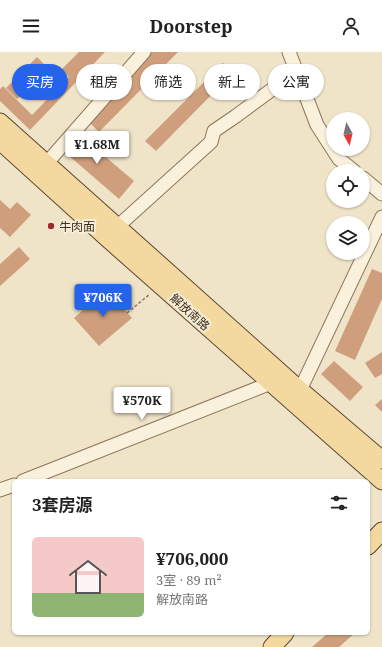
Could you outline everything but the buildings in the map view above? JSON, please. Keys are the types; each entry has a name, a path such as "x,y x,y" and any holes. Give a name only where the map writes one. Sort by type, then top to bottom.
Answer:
{"main road":[{"name":"解放南路","path":"0,122 300,390 382,460"},
{"name":"解放南路","path":"0,141 382,481"},
{"path":"370,544 382,531"},
{"path":"272,647 283,635"}],"street":[{"path":"46,164 144,52"},
{"path":"289,52 294,64"},
{"path":"117,228 211,142 214,131 268,92"},
{"path":"308,100 318,125 339,159 345,164"},
{"path":"370,184 382,194"},
{"path":"300,390 382,217"},
{"path":"28,479 271,383"},
{"path":"0,490 12,486"}],"path":[{"path":"127,313 160,285"}],"place":[{"name":"牛肉面","path":"51,226"}]}
